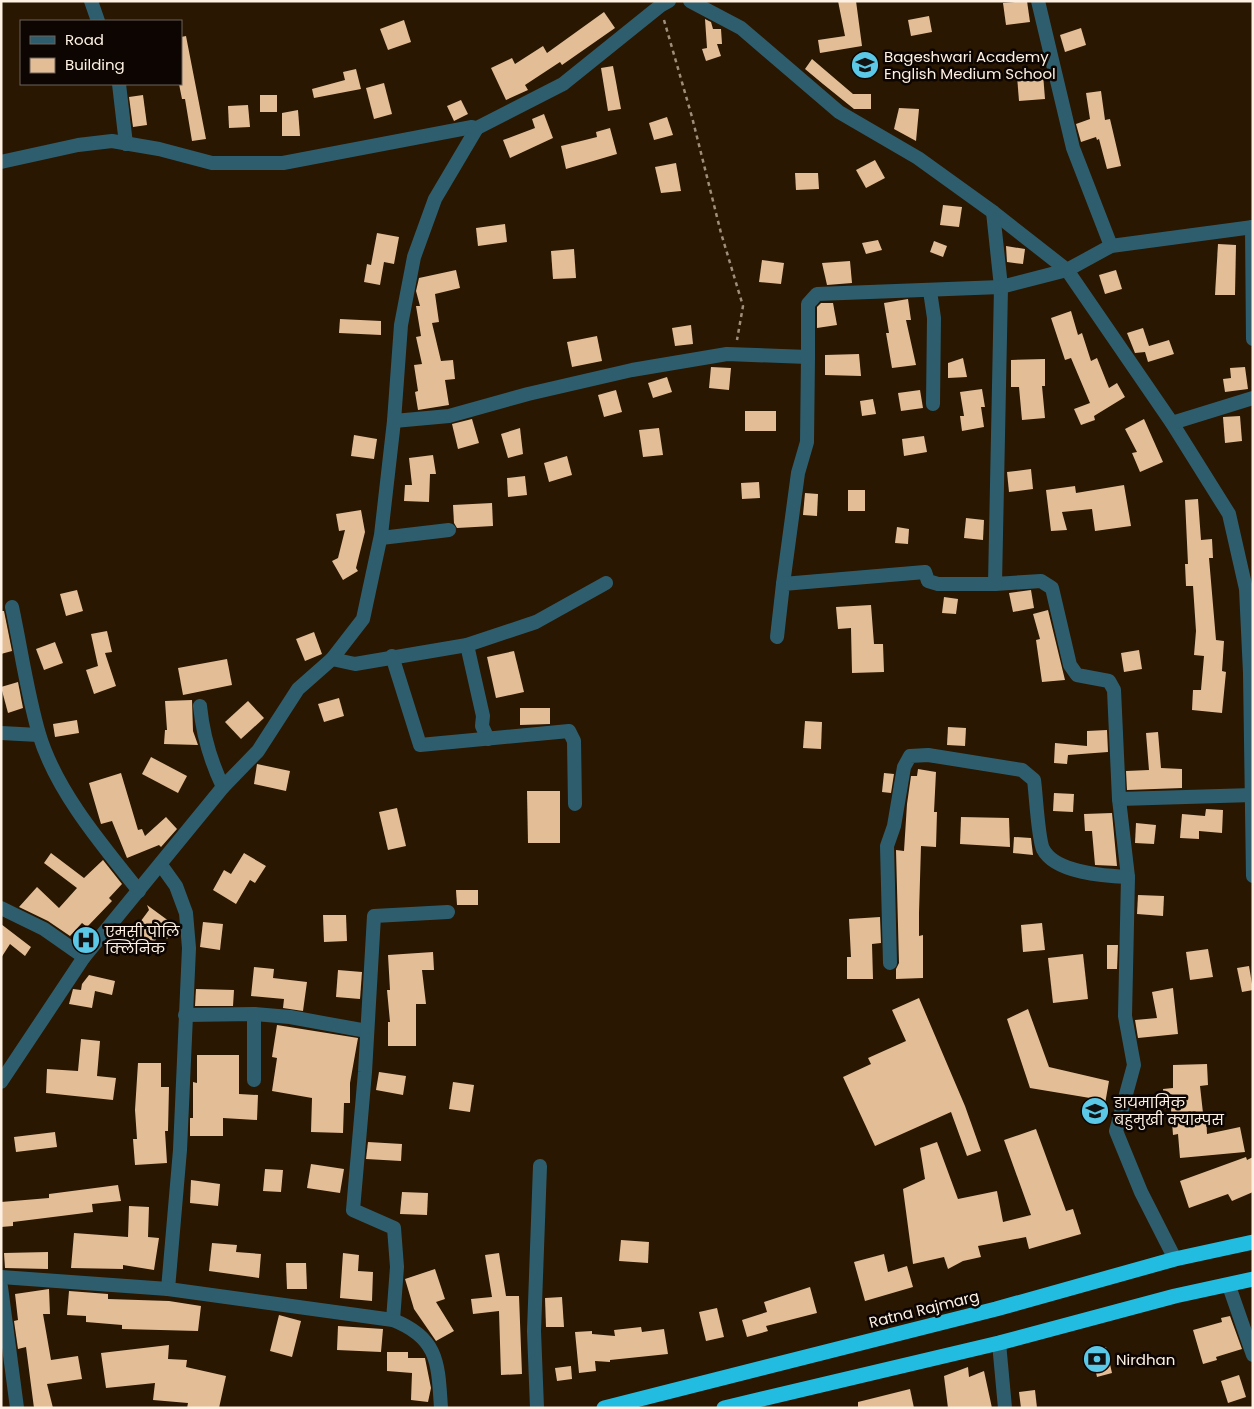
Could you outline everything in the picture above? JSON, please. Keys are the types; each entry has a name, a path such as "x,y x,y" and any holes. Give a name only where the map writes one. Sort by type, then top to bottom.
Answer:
{"highway":[{"name":"Ratna Rajmarg","path":"604,1408 996,1309 1175,1259 1253,1242"},
{"path":"724,1408 999,1343 1175,1296 1229,1286 1253,1279"}],"street":[{"path":"91,1 98,20"},
{"path":"690,1 741,28 839,112 918,158 993,212 1067,270 1172,423 1229,514 1246,589 1250,673 1253,876"},
{"path":"1038,1 1073,148 1112,246"},
{"path":"1,162 78,145 112,141 159,149 212,163 284,163 477,128 564,84 665,4"},
{"path":"119,85 126,144"},
{"path":"1,1082 84,957 161,866 224,787 258,751 298,689 332,659 363,619 380,538 394,421 401,325 414,257 435,199 477,128"},
{"path":"993,212 1002,286 995,584"},
{"path":"776,637 798,473 807,442 808,304 816,294 930,291 1002,286 1067,270 1112,246 1252,227 1253,339"},
{"path":"930,291 934,318 933,404"},
{"path":"394,421 449,416 528,394 632,370 727,354 808,357"},
{"path":"1172,423 1253,398"},
{"path":"380,538 449,530"},
{"path":"782,584 925,572 928,581 938,584 995,584 1041,581 1052,588 1070,665 1077,675 1109,681 1114,700 1119,799 1128,877 1125,1016 1134,1065 1116,1131 1141,1192 1175,1259"},
{"path":"332,659 354,664 392,656 467,645 536,622 606,584"},
{"path":"12,607 39,735 63,785 90,829 139,891"},
{"path":"467,645 482,716 482,726 488,739"},
{"path":"392,656 420,746 569,731 574,741 575,804"},
{"path":"200,706 203,734 209,757 224,787"},
{"path":"1,733 39,735"},
{"path":"890,962 887,846 894,826 904,767 910,756 928,755 1022,770 1034,780 1043,849 1057,863 1104,876 1128,877"},
{"path":"1119,799 1252,795"},
{"path":"161,866 176,886 186,913 189,948 180,1150 168,1289"},
{"path":"1,908 44,929 84,957"},
{"path":"393,1320 397,1268 394,1228 353,1210 374,916 448,912"},
{"path":"185,1015 254,1014 290,1017 367,1031"},
{"path":"254,1014 254,1080"},
{"path":"537,1408 534,1331 540,1166"},
{"path":"1,1277 168,1289 393,1320 412,1327 424,1339 434,1354 439,1370 441,1408"},
{"path":"1229,1286 1253,1355"},
{"path":"1,1287 4,1344 17,1408"},
{"path":"999,1343 1005,1408"}],"path":[{"path":"665,4 721,233 743,306 739,336 727,354"}],"building":[{"path":"838,1 856,1 862,46 820,53 818,40 845,36"},
{"path":"1027,1 1030,22 1006,25 1003,3"},
{"path":"604,12 615,28 562,65 560,62 525,85 528,90 506,100 491,68 512,58 515,64 543,46 547,53"},
{"path":"929,16 932,32 911,36 908,20"},
{"path":"705,19 711,22 713,29 721,29 722,44 717,44 721,56 706,61 702,49 707,48"},
{"path":"404,20 411,42 388,50 380,29"},
{"path":"1081,28 1086,45 1065,52 1060,35"},
{"path":"186,36 206,139 192,141 185,99 182,99 179,85 182,85 182,37"},
{"path":"812,59 853,94 871,94 871,109 854,109 805,69"},
{"path":"613,66 621,109 608,111 601,68"},
{"path":"356,69 361,89 314,98 312,89 345,80 343,72"},
{"path":"1043,74 1045,99 1019,101 1017,76"},
{"path":"384,83 392,114 374,119 366,88"},
{"path":"1101,91 1105,120 1110,119 1121,166 1107,169 1099,139 1097,140 1096,137 1081,142 1076,124 1090,119 1086,93"},
{"path":"143,95 147,125 133,127 129,97"},
{"path":"260,95 277,95 277,112 260,112"},
{"path":"461,100 468,114 454,121 447,106"},
{"path":"248,105 250,127 229,128 228,106"},
{"path":"899,108 919,109 916,141 894,129"},
{"path":"298,110 300,136 282,136 282,113"},
{"path":"544,114 553,138 510,158 503,140 535,128 532,119"},
{"path":"667,117 673,135 654,140 649,123"},
{"path":"610,128 617,154 566,169 561,146 597,137 596,132"},
{"path":"875,160 885,178 866,188 856,170"},
{"path":"676,163 681,191 661,193 655,167"},
{"path":"795,173 818,173 819,189 796,190"},
{"path":"943,205 962,207 959,227 940,225"},
{"path":"505,224 507,242 478,246 476,228"},
{"path":"377,233 399,237 394,264 384,262 380,285 364,282 367,264 371,265"},
{"path":"878,240 882,250 866,254 862,243"},
{"path":"934,241 947,246 943,257 930,252"},
{"path":"1218,244 1236,245 1235,295 1215,295"},
{"path":"1006,246 1025,249 1023,264 1007,262"},
{"path":"574,249 576,278 553,279 551,251"},
{"path":"762,260 784,263 781,284 759,282"},
{"path":"850,261 852,283 827,285 822,263"},
{"path":"456,270 460,288 435,294 439,322 432,323 441,361 453,360 455,379 445,380 449,405 418,410 415,392 418,391 414,365 422,364 416,337 421,336 416,306 420,306 416,291 419,278"},
{"path":"1116,270 1122,289 1105,294 1099,275"},
{"path":"908,299 911,320 906,320 916,365 892,368 886,333 889,333 884,303"},
{"path":"821,303 833,303 837,325 817,328 817,307"},
{"path":"1071,311 1078,335 1082,333 1091,361 1097,358 1109,388 1117,383 1125,397 1094,416 1095,420 1081,425 1074,409 1090,403 1071,358 1065,360 1051,318"},
{"path":"340,319 381,321 381,335 339,333"},
{"path":"691,325 693,344 675,346 672,328"},
{"path":"1143,328 1149,346 1169,340 1174,354 1148,362 1145,352 1135,353 1127,333"},
{"path":"597,336 602,361 572,367 567,342"},
{"path":"859,354 861,376 825,375 825,355"},
{"path":"963,358 967,377 948,378 948,363"},
{"path":"1045,359 1045,386 1042,386 1045,418 1022,420 1019,387 1011,387 1011,360"},
{"path":"711,367 731,368 729,390 709,388"},
{"path":"1245,367 1248,389 1225,392 1223,379 1231,378 1230,368"},
{"path":"667,377 672,392 653,398 648,383"},
{"path":"982,389 985,407 981,407 984,427 962,431 960,416 964,416 960,392"},
{"path":"616,390 622,412 604,417 598,395"},
{"path":"920,390 923,408 901,411 898,393"},
{"path":"873,399 876,414 862,416 860,401"},
{"path":"745,411 776,411 776,431 745,431"},
{"path":"1240,416 1242,441 1225,443 1223,417"},
{"path":"472,419 479,443 458,449 452,424"},
{"path":"1144,419 1163,462 1140,472 1132,453 1137,452 1125,429"},
{"path":"520,428 523,454 508,458 501,434"},
{"path":"659,428 663,455 643,457 639,430"},
{"path":"354,435 377,439 374,459 351,456"},
{"path":"924,436 927,452 904,456 902,439"},
{"path":"433,455 436,474 430,474 429,502 404,501 405,485 412,485 409,458"},
{"path":"567,456 572,475 549,482 544,463"},
{"path":"1031,469 1033,489 1009,492 1007,472"},
{"path":"525,476 527,495 508,497 507,478"},
{"path":"759,482 760,498 742,499 741,483"},
{"path":"1124,485 1131,526 1095,531 1092,509 1062,512 1067,530 1051,531 1046,490 1075,486 1076,493"},
{"path":"848,490 865,490 865,511 848,511"},
{"path":"805,493 818,494 817,516 803,515"},
{"path":"1198,499 1201,540 1212,539 1213,558 1209,558 1216,640 1224,641 1222,671 1226,672 1222,713 1192,710 1193,690 1201,690 1204,656 1194,655 1196,631 1193,586 1186,586 1185,564 1188,564 1185,500"},
{"path":"492,503 493,526 457,528 454,523 453,505"},
{"path":"361,510 365,532 356,568 358,571 343,580 332,561 338,558 345,530 339,531 336,514"},
{"path":"966,518 984,520 983,540 964,538"},
{"path":"897,527 909,529 908,544 895,543"},
{"path":"77,590 83,611 66,616 60,594"},
{"path":"1031,590 1034,608 1013,612 1009,593"},
{"path":"944,597 958,599 956,614 942,613"},
{"path":"871,605 874,644 883,644 884,672 852,673 851,628 838,629 836,607"},
{"path":"1048,610 1065,680 1042,682 1036,640 1040,639 1033,614"},
{"path":"1,611 4,611 12,651 1,654"},
{"path":"107,631 112,652 105,653 116,686 94,694 86,670 98,666 91,634"},
{"path":"314,632 322,654 305,661 296,639"},
{"path":"55,642 63,663 44,670 36,649"},
{"path":"1139,650 1142,669 1124,672 1121,653"},
{"path":"514,651 524,692 496,698 487,657"},
{"path":"227,659 232,685 183,695 178,668"},
{"path":"18,682 23,708 8,713 1,687"},
{"path":"339,698 344,716 324,722 318,704"},
{"path":"192,700 193,731 198,745 164,744 165,730 167,730 165,701"},
{"path":"248,701 264,718 241,739 225,722"},
{"path":"520,708 550,708 550,724 520,725"},
{"path":"77,720 79,733 55,737 53,724"},
{"path":"805,721 822,722 821,749 803,748"},
{"path":"948,727 966,728 965,746 947,745"},
{"path":"1107,730 1108,752 1068,755 1067,764 1054,763 1055,743 1087,746 1087,731"},
{"path":"1158,732 1161,768 1182,769 1182,788 1127,790 1126,771 1149,770 1146,733"},
{"path":"151,757 187,776 178,793 142,774"},
{"path":"257,764 290,771 286,791 254,784"},
{"path":"918,769 936,772 934,812 937,812 936,847 921,846 919,936 923,935 923,978 896,979 896,969 899,963 896,850 904,851 911,776 917,776"},
{"path":"121,773 138,830 142,829 145,836 166,817 177,829 161,847 159,845 127,858 112,821 101,824 89,783"},
{"path":"884,773 894,774 891,793 882,792"},
{"path":"527,791 560,791 560,843 528,843"},
{"path":"1054,793 1074,794 1073,812 1053,811"},
{"path":"397,808 406,846 388,850 379,812"},
{"path":"1206,809 1223,810 1222,833 1199,831 1199,839 1180,838 1182,814 1205,816"},
{"path":"1112,813 1117,866 1095,865 1092,831 1085,831 1084,814"},
{"path":"961,817 1009,818 1010,847 960,844"},
{"path":"1136,823 1156,825 1154,844 1135,843"},
{"path":"1014,837 1031,838 1033,855 1013,853"},
{"path":"51,853 84,878 103,860 122,884 109,898 112,901 87,927 82,923 70,936 48,921 19,907 37,887 59,908 77,888 44,863"},
{"path":"244,853 266,866 255,883 250,880 236,904 213,890 224,870 231,874"},
{"path":"456,890 478,890 478,905 457,905"},
{"path":"1138,895 1164,896 1163,916 1137,914"},
{"path":"147,905 177,927 167,939 159,933 149,954 123,941 130,927 135,929 149,910"},
{"path":"323,915 346,915 347,941 324,942"},
{"path":"880,917 881,943 872,944 873,979 847,979 847,957 851,957 849,919"},
{"path":"203,922 223,924 220,950 200,947"},
{"path":"1042,923 1045,950 1023,952 1021,925"},
{"path":"1,924 31,947 25,956 10,944 1,958"},
{"path":"1107,945 1118,945 1117,969 1107,969"},
{"path":"1208,949 1213,977 1190,980 1186,952"},
{"path":"433,952 434,970 422,970 426,1004 416,1004 416,1046 388,1046 388,1022 390,1022 387,990 390,990 388,955"},
{"path":"1083,954 1088,999 1053,1003 1048,958"},
{"path":"1249,966 1253,990 1242,992 1237,968"},
{"path":"254,967 274,969 273,978 307,982 303,1011 283,1008 284,999 251,996"},
{"path":"338,970 362,972 360,999 336,997"},
{"path":"89,975 115,981 112,995 95,991 92,1008 69,1004 73,989 81,990 82,984"},
{"path":"1173,988 1178,1034 1138,1038 1135,1020 1157,1018 1152,992"},
{"path":"196,989 234,990 233,1006 195,1006"},
{"path":"919,998 965,1106 981,1151 967,1156 951,1112 875,1146 843,1077 871,1064 868,1058 906,1041 892,1010"},
{"path":"1028,1009 1049,1067 1109,1081 1105,1104 1090,1101 1090,1098 1030,1088 1007,1019"},
{"path":"277,1025 358,1038 350,1083 350,1103 344,1103 343,1133 311,1132 312,1098 272,1091 277,1058 272,1057"},
{"path":"81,1039 100,1041 97,1076 116,1078 113,1100 46,1093 47,1069 78,1071"},
{"path":"197,1055 239,1055 239,1094 258,1095 257,1120 223,1118 223,1136 190,1136 190,1118 193,1118 193,1082 197,1083"},
{"path":"138,1063 161,1063 161,1087 169,1087 168,1131 165,1131 167,1163 135,1165 133,1139 137,1139 135,1110"},
{"path":"1207,1064 1208,1085 1200,1086 1203,1113 1206,1113 1207,1134 1240,1127 1245,1152 1180,1158 1178,1134 1173,1135 1171,1109 1165,1109 1163,1089 1173,1088 1173,1065"},
{"path":"379,1072 406,1076 403,1095 376,1090"},
{"path":"453,1082 474,1085 470,1112 449,1109"},
{"path":"1036,1129 1066,1211 1073,1209 1081,1234 1029,1249 1026,1237 978,1246 981,1257 963,1261 948,1269 944,1257 913,1264 903,1189 925,1179 920,1148 937,1142 958,1199 997,1191 1003,1222 1031,1215 1004,1140"},
{"path":"55,1132 57,1147 16,1152 14,1137"},
{"path":"368,1142 402,1144 401,1161 366,1159"},
{"path":"1246,1157 1247,1160 1253,1157 1253,1192 1232,1201 1228,1194 1189,1208 1180,1181"},
{"path":"311,1164 344,1169 340,1193 307,1188"},
{"path":"265,1169 283,1170 281,1192 263,1191"},
{"path":"191,1180 220,1184 218,1206 190,1203"},
{"path":"118,1185 121,1201 92,1204 93,1212 13,1222 13,1226 1,1227 1,1202 49,1198 49,1194"},
{"path":"402,1192 428,1193 427,1215 400,1214"},
{"path":"129,1206 149,1207 148,1237 159,1238 154,1270 123,1265 123,1269 71,1268 74,1233 128,1237"},
{"path":"621,1240 649,1242 648,1263 619,1261"},
{"path":"212,1243 237,1245 236,1252 261,1254 259,1278 209,1271"},
{"path":"48,1252 48,1269 5,1268 4,1253"},
{"path":"343,1253 359,1255 358,1271 373,1272 372,1301 340,1298"},
{"path":"499,1253 506,1296 519,1296 522,1374 501,1375 499,1311 473,1314 471,1299 492,1297 485,1255"},
{"path":"884,1254 888,1272 907,1266 913,1287 865,1301 854,1262"},
{"path":"286,1263 306,1263 307,1289 287,1289"},
{"path":"435,1269 445,1299 436,1302 454,1331 436,1341 414,1309 405,1279"},
{"path":"810,1287 817,1313 766,1326 768,1331 747,1337 742,1320 767,1312 764,1302"},
{"path":"49,1289 50,1314 43,1314 51,1360 78,1356 82,1379 47,1384 53,1408 34,1408 26,1347 18,1349 14,1321 18,1320 15,1294"},
{"path":"69,1291 108,1294 108,1299 169,1301 201,1306 198,1331 122,1329 122,1325 86,1322 86,1316 67,1315"},
{"path":"562,1297 564,1327 546,1327 545,1298"},
{"path":"717,1308 724,1337 706,1341 699,1312"},
{"path":"279,1315 301,1321 292,1357 270,1351"},
{"path":"1230,1316 1242,1349 1216,1357 1217,1360 1203,1364 1193,1330 1222,1322 1221,1318"},
{"path":"338,1326 383,1329 381,1352 337,1350"},
{"path":"641,1327 642,1332 664,1329 668,1354 610,1360 610,1362 595,1361 596,1371 579,1373 575,1332 592,1331 592,1334 615,1336 614,1330"},
{"path":"169,1345 168,1359 187,1360 186,1367 226,1376 219,1408 187,1408 188,1403 153,1400 155,1383 106,1388 101,1353"},
{"path":"1106,1347 1112,1373 1097,1377 1091,1350"},
{"path":"387,1352 408,1352 408,1358 425,1358 431,1388 428,1402 411,1400 412,1373 387,1371"},
{"path":"571,1366 572,1379 557,1381 555,1368"},
{"path":"968,1367 969,1377 984,1371 992,1408 948,1408 944,1376"},
{"path":"1239,1375 1246,1397 1228,1403 1221,1381"},
{"path":"910,1389 914,1408 858,1408 858,1402"},
{"path":"1035,1390 1037,1408 1021,1408 1019,1392"}],"place":[{"name":"Bageshwari Academy English Medium School","path":"865,65"},
{"name":"एमसी पोलि क्लिनिक","path":"86,940"},
{"name":"डायमामिक बहुमुखी क्याम्पस","path":"1095,1111"},
{"name":"Nirdhan","path":"1097,1359"}]}
